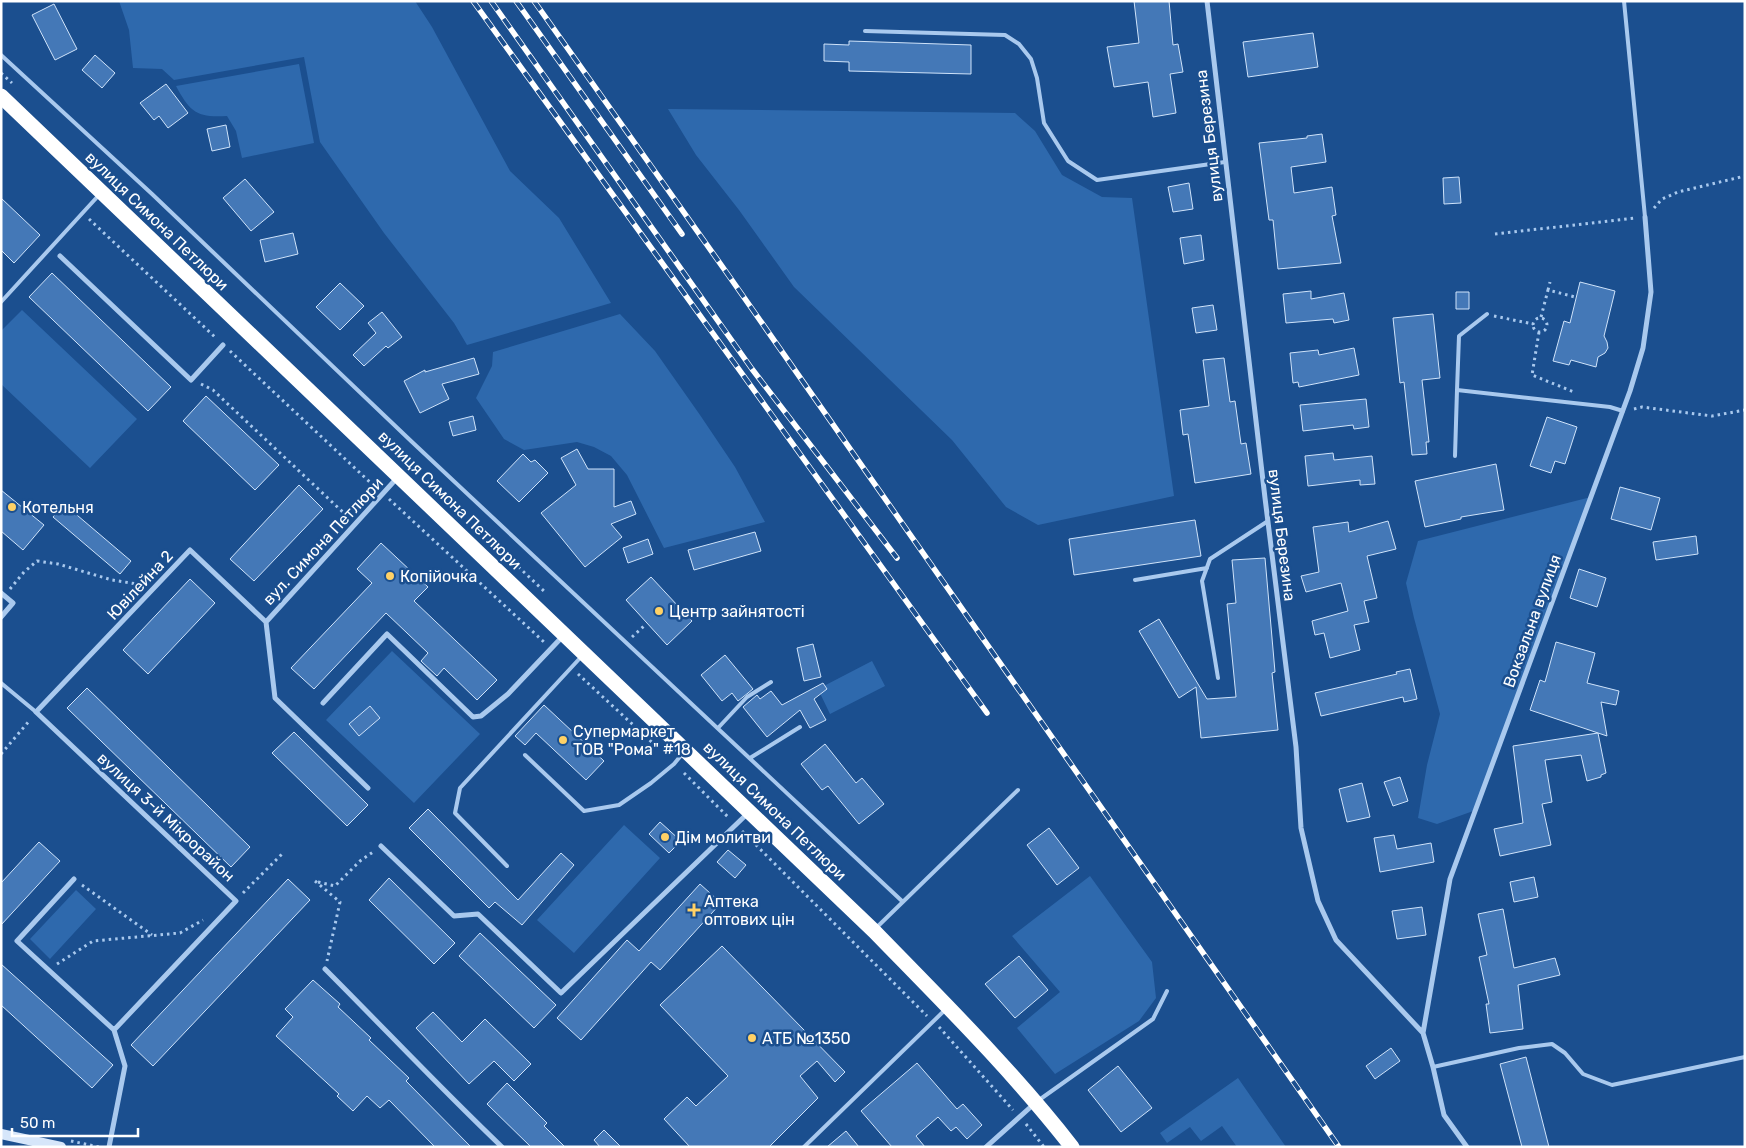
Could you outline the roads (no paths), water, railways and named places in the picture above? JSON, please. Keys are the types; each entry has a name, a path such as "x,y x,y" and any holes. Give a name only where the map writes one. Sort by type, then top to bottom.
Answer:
{"highway":[{"name":"вулиця Симона Петлюри","path":"1,96 750,810 874,931 948,1008 1035,1103 1072,1147"}],"street":[{"name":"вулиця Березина","path":"1206,1 1296,747 1301,828 1318,901 1336,940 1423,1033"},
{"name":"Вокзальна вулиця","path":"1423,1033 1450,879 1623,411 1643,348 1651,292 1645,216"},
{"path":"60,256 191,380 223,345"},
{"name":"вул. Симона Петлюри","path":"266,622 399,476"},
{"name":"Ювілейна 2","path":"36,712 190,550 266,622"},
{"path":"1,617 13,603 3,594"},
{"path":"266,622 275,698 368,788"},
{"path":"322,703 387,634 473,717 481,716 508,694 565,634"},
{"name":"вулиця 3-й Мікрорайон","path":"36,712 236,901 114,1030"},
{"path":"381,846 454,916 478,914 561,993 750,810"},
{"path":"74,879 17,941 114,1030 125,1066 109,1147"},
{"path":"325,969 465,1112 502,1147"},
{"path":"1423,1033 1444,1115 1466,1147"},
{"path":"986,1147 1035,1103"},
{"path":"1,1134 61,1147"}],"lane":[{"path":"1624,1 1645,216"},
{"path":"865,31 1005,35 1019,44 1031,59 1044,123 1068,161 1097,180 1225,162"},
{"path":"1,55 152,194 903,902"},
{"path":"1,302 102,192"},
{"path":"1455,456 1458,336 1487,314"},
{"path":"1457,390 1610,407 1623,411"},
{"path":"1218,678 1202,581 1210,559 1268,521"},
{"path":"1135,580 1207,568"},
{"path":"507,866 455,813 460,788 585,653"},
{"path":"718,728 747,697 771,682"},
{"path":"1,683 36,712"},
{"path":"750,758 800,726"},
{"path":"525,755 584,811 619,805 651,783 674,764 686,750"},
{"path":"874,931 1018,790"},
{"path":"1035,1103 1153,1019 1167,991"},
{"path":"804,1147 948,1008"},
{"path":"1433,1067 1519,1048 1552,1044 1565,1053 1583,1074 1612,1085 1745,1057"}],"railway":[{"path":"473,1 987,713"},
{"path":"491,1 752,369 897,558"},
{"path":"516,1 682,234"},
{"path":"534,1 1339,1147"}],"place":[{"name":"Котельня","path":"12,507"},
{"name":"Копійочка","path":"390,576"},
{"name":"Центр зайнятості","path":"659,611"},
{"name":"Супермаркет ТОВ \"Рома\" #18","path":"563,740"},
{"name":"Дім молитви","path":"665,837"},
{"name":"Аптека оптових цін","path":"694,910"},
{"name":"АТБ №1350","path":"752,1038"}]}
